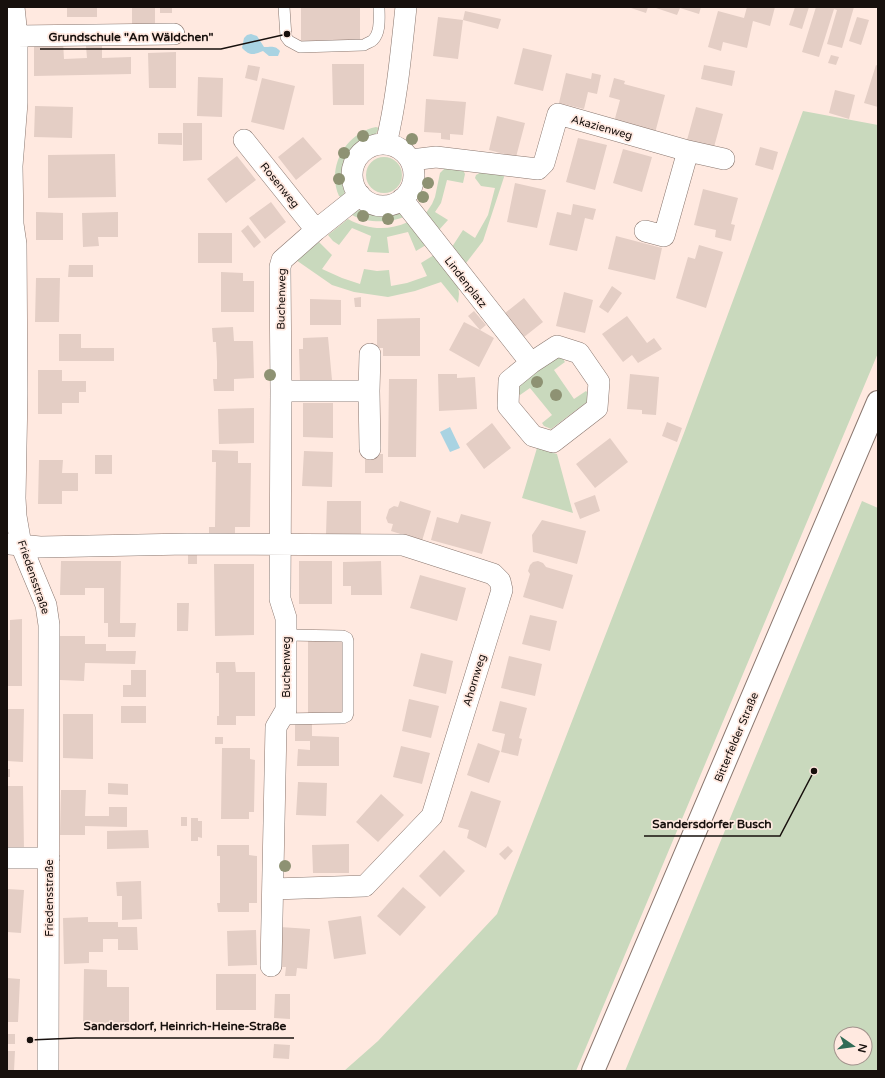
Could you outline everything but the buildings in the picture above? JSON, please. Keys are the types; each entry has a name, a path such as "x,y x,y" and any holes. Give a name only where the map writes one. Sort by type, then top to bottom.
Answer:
{"street":[{"name":"Friedensstraße","path":"14,7 17,36 17,103 12,166 13,224 11,244 17,393 16,516 14,545 46,605 49,625 48,1071"},
{"path":"386,144 391,123 397,82 406,7"},
{"path":"17,36 174,34"},
{"name":"Akazienweg","path":"410,160 436,157 538,169 544,163 558,114 724,160"},
{"name":"Rosenweg","path":"244,140 316,230"},
{"path":"386,144 401,149 410,160 414,173 412,188 402,200 386,206 370,203 360,195 356,190 352,175 356,160 368,148 386,144"},
{"path":"645,231 664,236 688,151"},
{"name":"Buchenweg","path":"271,966 276,727 286,710 286,618 280,599 280,267 282,260 316,230 360,195"},
{"name":"Lindenplatz","path":"402,200 531,363"},
{"path":"557,346 579,352 599,382 597,408 553,442 533,436 508,406 509,381 531,363 557,346"},
{"path":"370,354 370,449"},
{"path":"281,391 370,391"},
{"name":"Bitterfelder Straße","path":"593,1071 878,402"},
{"name":"Ahornweg","path":"14,545 40,548 187,544 403,545 494,574 500,581 502,590 432,816 365,886 273,889"},
{"path":"7,858 49,858"}],"lane":[{"path":"284,7 286,37 289,41 300,47 364,45 373,40 377,34 379,7"},
{"path":"280,719 343,718 347,716 348,713 347,638 343,636 286,635"}],"green space":[{"path":"803,111 878,125 878,353 576,1071 344,1071 378,1041 497,914 684,433"},
{"path":"376,127 379,128 376,134 359,143 347,156 343,173 345,193 341,197 339,196 335,174 341,153 356,136 365,130"},
{"path":"388,157 397,162 401,168 401,182 397,188 388,193 380,193 371,188 367,182 366,171 371,162 377,158"},
{"path":"447,166 463,170 465,174 463,183 447,180 441,203 435,212 448,220 438,231 424,216 435,197 440,173"},
{"path":"483,171 505,174 483,241 463,267 450,250 463,230 475,238 488,215 495,188 481,186 475,178 476,175"},
{"path":"355,209 383,214 402,213 404,217 385,221 364,220 352,215 352,212"},
{"path":"348,219 356,223 378,228 393,227 408,222 426,245 416,251 408,232 387,237 389,253 367,252 371,236 352,228 339,245 328,235"},
{"path":"319,242 332,255 322,269 360,284 364,269 377,271 389,270 391,286 407,283 427,276 421,263 434,255 458,285 458,303 441,282 415,291 388,297 354,292 332,285 296,260"},
{"path":"557,357 563,359 565,362 554,370 574,399 586,391 588,393 587,402 551,429 544,426 542,423 552,415 530,388 520,395 518,393 518,386"},
{"path":"537,448 557,454 573,513 522,498"},
{"path":"862,501 878,508 878,1071 625,1071"}],"water":[{"path":"251,34 257,36 264,47 273,47 278,49 280,51 278,56 269,56 263,51 252,54 245,51 242,48 244,38"},
{"path":"450,427 460,448 450,452 440,432"}],"place":[{"name":"Grundschule \"Am Wäldchen\"","path":"287,34"},
{"name":"Sandersdorfer Busch","path":"814,771"},
{"name":"Sandersdorf, Heinrich-Heine-Straße","path":"30,1040"}]}
